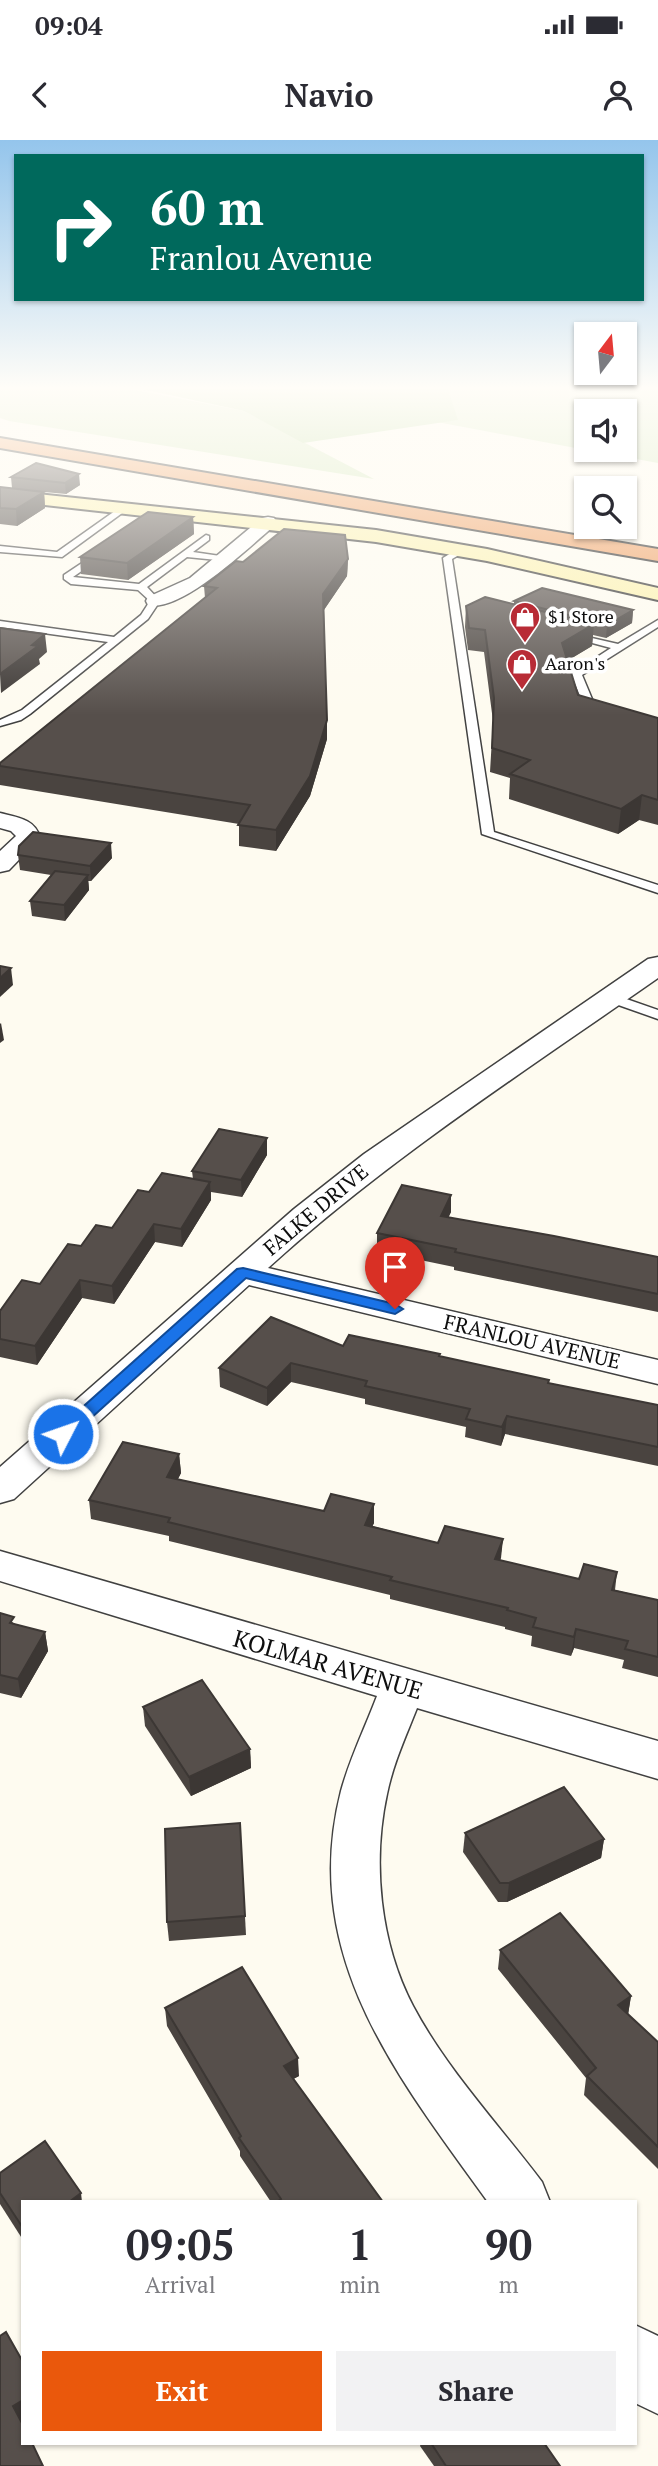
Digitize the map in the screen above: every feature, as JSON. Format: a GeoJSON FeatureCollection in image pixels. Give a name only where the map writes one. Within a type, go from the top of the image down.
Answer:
{"type":"FeatureCollection","features":[{"type":"Feature","properties":{"kind":"highway"},"geometry":{"type":"LineString","coordinates":[[349,498],[462,521],[658,555]]}},
{"type":"Feature","properties":{"kind":"highway"},"geometry":{"type":"LineString","coordinates":[[415,498],[574,523]]}},
{"type":"Feature","properties":{"kind":"highway"},"geometry":{"type":"LineString","coordinates":[[637,534],[658,538]]}},
{"type":"Feature","properties":{"kind":"main road"},"geometry":{"type":"LineString","coordinates":[[24,498],[268,522],[461,550],[658,594]]}},
{"type":"Feature","properties":{"kind":"street"},"geometry":{"type":"LineString","coordinates":[[155,601],[197,582],[268,522]]}},
{"type":"Feature","properties":{"kind":"street"},"geometry":{"type":"LineString","coordinates":[[0,820],[20,826],[27,832],[23,845],[0,865]]}},
{"type":"Feature","properties":{"kind":"street","name":"FALKE DRIVE"},"geometry":{"type":"LineString","coordinates":[[0,1489],[306,1216],[388,1150],[658,965]]}},
{"type":"Feature","properties":{"kind":"street","name":"FRANLOU AVENUE"},"geometry":{"type":"LineString","coordinates":[[243,1273],[658,1372]]}},
{"type":"Feature","properties":{"kind":"street","name":"KOLMAR AVENUE"},"geometry":{"type":"LineString","coordinates":[[0,1566],[658,1760]]}},
{"type":"Feature","properties":{"kind":"street"},"geometry":{"type":"LineString","coordinates":[[403,1687],[364,1792],[356,1842],[357,1895],[368,1951],[388,2008],[411,2050],[521,2200]]}},
{"type":"Feature","properties":{"kind":"street"},"geometry":{"type":"LineString","coordinates":[[637,2357],[658,2384]]}},
{"type":"Feature","properties":{"kind":"lane"},"geometry":{"type":"LineString","coordinates":[[0,549],[59,555],[125,508]]}},
{"type":"Feature","properties":{"kind":"lane"},"geometry":{"type":"LineString","coordinates":[[147,521],[169,512]]}},
{"type":"Feature","properties":{"kind":"lane"},"geometry":{"type":"LineString","coordinates":[[100,527],[112,528]]}},
{"type":"Feature","properties":{"kind":"lane"},"geometry":{"type":"LineString","coordinates":[[141,587],[206,538]]}},
{"type":"Feature","properties":{"kind":"lane"},"geometry":{"type":"LineString","coordinates":[[0,723],[26,712],[145,617],[155,601],[141,587],[71,581],[67,577],[114,544]]}},
{"type":"Feature","properties":{"kind":"lane"},"geometry":{"type":"LineString","coordinates":[[461,550],[447,558],[488,834],[658,889]]}},
{"type":"Feature","properties":{"kind":"lane"},"geometry":{"type":"LineString","coordinates":[[185,554],[224,559]]}},
{"type":"Feature","properties":{"kind":"lane"},"geometry":{"type":"LineString","coordinates":[[454,605],[467,608]]}},
{"type":"Feature","properties":{"kind":"lane"},"geometry":{"type":"LineString","coordinates":[[0,624],[115,639]]}},
{"type":"Feature","properties":{"kind":"lane"},"geometry":{"type":"LineString","coordinates":[[605,717],[592,713],[576,674],[658,624]]}},
{"type":"Feature","properties":{"kind":"lane"},"geometry":{"type":"LineString","coordinates":[[556,631],[620,647]]}},
{"type":"Feature","properties":{"kind":"lane"},"geometry":{"type":"LineString","coordinates":[[612,998],[658,1015]]}},
{"type":"Feature","properties":{"kind":"building"},"geometry":{"type":"Polygon","coordinates":[[[0,498],[35,498],[16,509],[0,508],[0,498]]]}},
{"type":"Feature","properties":{"kind":"building"},"geometry":{"type":"Polygon","coordinates":[[[148,512],[193,517],[127,563],[80,557],[148,512]]]}},
{"type":"Feature","properties":{"kind":"building"},"geometry":{"type":"Polygon","coordinates":[[[284,529],[345,535],[348,559],[323,594],[327,720],[310,776],[276,830],[238,825],[250,805],[0,766],[0,763],[217,588],[204,586],[236,561],[243,562],[284,529]]]}},
{"type":"Feature","properties":{"kind":"building"},"geometry":{"type":"Polygon","coordinates":[[[542,588],[633,610],[607,625],[514,601],[542,588]]]}},
{"type":"Feature","properties":{"kind":"building"},"geometry":{"type":"Polygon","coordinates":[[[485,597],[594,624],[562,643],[578,695],[658,718],[658,800],[642,795],[621,809],[510,774],[530,760],[492,748],[494,698],[485,630],[469,628],[466,606],[485,597]]]}},
{"type":"Feature","properties":{"kind":"building"},"geometry":{"type":"Polygon","coordinates":[[[0,628],[45,634],[32,645],[38,646],[0,674],[0,628]]]}},
{"type":"Feature","properties":{"kind":"building"},"geometry":{"type":"Polygon","coordinates":[[[33,832],[111,843],[90,866],[18,855],[19,846],[33,832]]]}},
{"type":"Feature","properties":{"kind":"building"},"geometry":{"type":"Polygon","coordinates":[[[55,871],[88,875],[64,905],[30,901],[55,871]]]}},
{"type":"Feature","properties":{"kind":"building"},"geometry":{"type":"Polygon","coordinates":[[[0,966],[11,968],[0,978],[0,966]]]}},
{"type":"Feature","properties":{"kind":"building"},"geometry":{"type":"Polygon","coordinates":[[[219,1129],[267,1138],[241,1180],[192,1171],[219,1129]]]}},
{"type":"Feature","properties":{"kind":"building"},"geometry":{"type":"Polygon","coordinates":[[[162,1173],[210,1182],[181,1229],[154,1224],[112,1286],[80,1280],[35,1346],[0,1339],[0,1311],[22,1280],[40,1284],[68,1244],[81,1246],[96,1225],[112,1228],[138,1190],[149,1192],[162,1173]]]}},
{"type":"Feature","properties":{"kind":"building"},"geometry":{"type":"Polygon","coordinates":[[[402,1185],[451,1195],[441,1216],[658,1257],[658,1294],[377,1233],[402,1185]]]}},
{"type":"Feature","properties":{"kind":"building"},"geometry":{"type":"Polygon","coordinates":[[[271,1317],[343,1346],[349,1335],[549,1380],[548,1383],[658,1405],[658,1447],[507,1416],[502,1427],[466,1419],[470,1409],[365,1386],[367,1381],[291,1363],[267,1388],[219,1368],[271,1317]]]}},
{"type":"Feature","properties":{"kind":"building"},"geometry":{"type":"Polygon","coordinates":[[[123,1442],[179,1454],[167,1477],[324,1511],[331,1494],[374,1504],[365,1525],[438,1543],[445,1526],[503,1539],[495,1559],[579,1579],[584,1564],[617,1572],[612,1590],[658,1600],[658,1657],[625,1649],[628,1641],[576,1629],[574,1637],[533,1627],[536,1618],[507,1610],[508,1608],[168,1522],[170,1518],[89,1500],[123,1442]]]}},
{"type":"Feature","properties":{"kind":"building"},"geometry":{"type":"Polygon","coordinates":[[[0,1613],[14,1617],[10,1623],[45,1632],[18,1679],[0,1675],[0,1613]]]}},
{"type":"Feature","properties":{"kind":"building"},"geometry":{"type":"Polygon","coordinates":[[[202,1680],[250,1749],[189,1777],[143,1707],[202,1680]]]}},
{"type":"Feature","properties":{"kind":"building"},"geometry":{"type":"Polygon","coordinates":[[[564,1787],[604,1839],[509,1883],[500,1883],[465,1833],[564,1787]]]}},
{"type":"Feature","properties":{"kind":"building"},"geometry":{"type":"Polygon","coordinates":[[[240,1823],[245,1916],[167,1922],[165,1829],[240,1823]]]}},
{"type":"Feature","properties":{"kind":"building"},"geometry":{"type":"Polygon","coordinates":[[[560,1913],[631,1996],[618,2005],[658,2042],[658,2147],[587,2076],[596,2068],[500,1950],[560,1913]]]}},
{"type":"Feature","properties":{"kind":"building"},"geometry":{"type":"Polygon","coordinates":[[[242,1967],[298,2058],[284,2066],[382,2200],[280,2200],[239,2138],[241,2136],[165,2008],[242,1967]]]}},
{"type":"Feature","properties":{"kind":"building"},"geometry":{"type":"Polygon","coordinates":[[[45,2141],[81,2193],[72,2200],[21,2200],[21,2225],[0,2193],[0,2173],[45,2141]]]}},
{"type":"Feature","properties":{"kind":"building"},"geometry":{"type":"Polygon","coordinates":[[[6,2332],[21,2358],[21,2401],[13,2406],[21,2421],[21,2445],[33,2445],[43,2466],[0,2466],[0,2336],[6,2332]]]}},
{"type":"Feature","properties":{"kind":"building"},"geometry":{"type":"Polygon","coordinates":[[[432,2445],[545,2445],[560,2466],[446,2466],[432,2445]]]}},
{"type":"Feature","properties":{"kind":"place","name":"$1 Store"},"geometry":{"type":"Point","coordinates":[525,644]}},
{"type":"Feature","properties":{"kind":"place","name":"Aaron's"},"geometry":{"type":"Point","coordinates":[522,691]}},
{"type":"Feature","properties":{"kind":"route"},"geometry":{"type":"LineString","coordinates":[[63,1434],[243,1273],[395,1309]]}}]}
